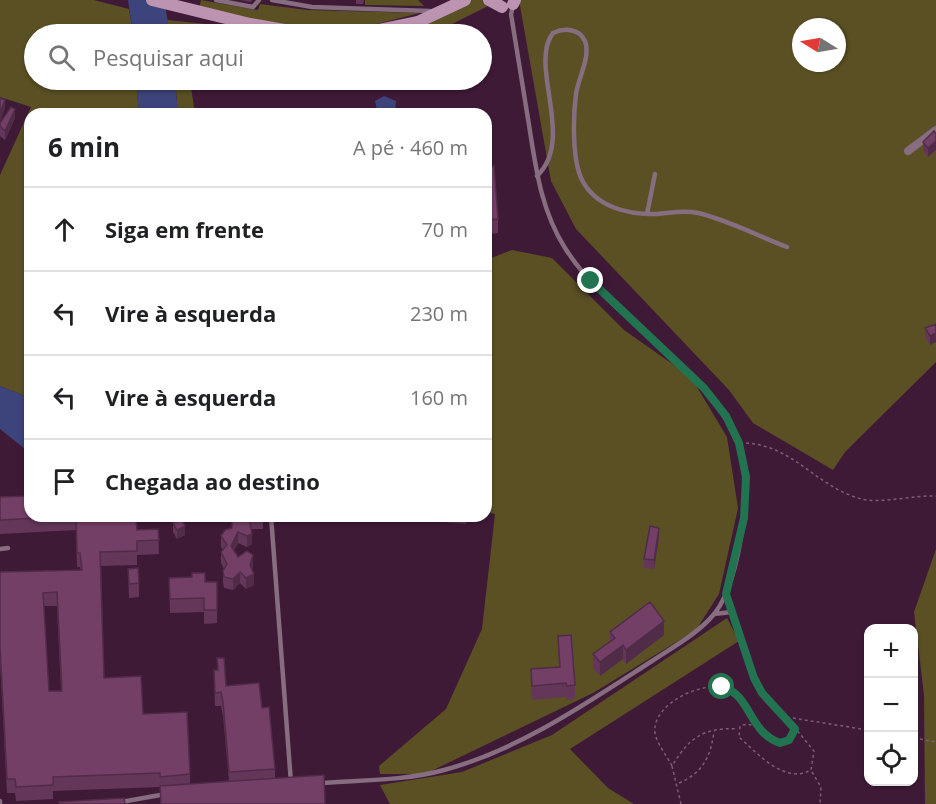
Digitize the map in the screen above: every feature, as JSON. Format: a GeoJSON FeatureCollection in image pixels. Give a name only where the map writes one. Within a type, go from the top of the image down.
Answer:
{"type":"FeatureCollection","features":[{"type":"Feature","properties":{"kind":"main road"},"geometry":{"type":"LineString","coordinates":[[152,0],[190,6],[265,24]]}},
{"type":"Feature","properties":{"kind":"main road"},"geometry":{"type":"LineString","coordinates":[[408,24],[442,12],[465,0]]}},
{"type":"Feature","properties":{"kind":"main road"},"geometry":{"type":"LineString","coordinates":[[489,0],[509,4]]}},
{"type":"Feature","properties":{"kind":"street"},"geometry":{"type":"LineString","coordinates":[[908,151],[936,130]]}},
{"type":"Feature","properties":{"kind":"lane"},"geometry":{"type":"LineString","coordinates":[[216,0],[253,7],[259,0]]}},
{"type":"Feature","properties":{"kind":"lane"},"geometry":{"type":"LineString","coordinates":[[272,0],[312,7],[442,12]]}},
{"type":"Feature","properties":{"kind":"lane"},"geometry":{"type":"LineString","coordinates":[[312,0],[312,7]]}},
{"type":"Feature","properties":{"kind":"lane"},"geometry":{"type":"LineString","coordinates":[[353,8],[354,0]]}},
{"type":"Feature","properties":{"kind":"lane"},"geometry":{"type":"LineString","coordinates":[[314,784],[413,777],[445,770],[515,743],[588,703],[688,637],[714,614],[726,594],[744,518],[746,477],[739,443],[726,416],[704,388],[623,314],[591,281],[566,249],[549,219],[537,176],[509,4]]}},
{"type":"Feature","properties":{"kind":"lane"},"geometry":{"type":"LineString","coordinates":[[537,176],[546,167],[552,151],[546,48],[553,33],[566,29],[581,35],[586,50],[574,108],[580,177],[588,191],[598,201],[613,207],[647,214],[697,213],[787,247]]}},
{"type":"Feature","properties":{"kind":"lane"},"geometry":{"type":"LineString","coordinates":[[647,214],[655,174]]}},
{"type":"Feature","properties":{"kind":"lane"},"geometry":{"type":"LineString","coordinates":[[271,522],[291,786]]}},
{"type":"Feature","properties":{"kind":"lane"},"geometry":{"type":"LineString","coordinates":[[0,549],[8,548]]}},
{"type":"Feature","properties":{"kind":"lane"},"geometry":{"type":"LineString","coordinates":[[714,614],[732,612]]}},
{"type":"Feature","properties":{"kind":"lane"},"geometry":{"type":"LineString","coordinates":[[280,787],[303,785]]}},
{"type":"Feature","properties":{"kind":"lane"},"geometry":{"type":"LineString","coordinates":[[111,803],[142,802],[170,794]]}},
{"type":"Feature","properties":{"kind":"path"},"geometry":{"type":"LineString","coordinates":[[739,443],[772,447],[835,487],[863,500],[936,496]]}},
{"type":"Feature","properties":{"kind":"path"},"geometry":{"type":"LineString","coordinates":[[732,612],[754,678],[778,712],[786,717],[814,751],[811,770],[821,787],[820,804]]}},
{"type":"Feature","properties":{"kind":"path"},"geometry":{"type":"LineString","coordinates":[[681,804],[678,783],[672,766],[655,734],[656,721],[660,713],[689,692],[703,686],[728,689],[745,705],[755,725],[772,740],[780,743],[789,740],[795,729]]}},
{"type":"Feature","properties":{"kind":"path"},"geometry":{"type":"LineString","coordinates":[[786,717],[864,729]]}},
{"type":"Feature","properties":{"kind":"path"},"geometry":{"type":"LineString","coordinates":[[672,766],[691,740],[715,730],[738,729],[744,724],[755,725]]}},
{"type":"Feature","properties":{"kind":"path"},"geometry":{"type":"LineString","coordinates":[[738,729],[739,737],[784,773],[795,775],[811,770]]}},
{"type":"Feature","properties":{"kind":"path"},"geometry":{"type":"LineString","coordinates":[[678,783],[695,775],[702,768],[713,745],[715,730]]}},
{"type":"Feature","properties":{"kind":"path"},"geometry":{"type":"LineString","coordinates":[[918,739],[936,742]]}},
{"type":"Feature","properties":{"kind":"shaded area"},"geometry":{"type":"Polygon","coordinates":[[[0,0],[94,0],[129,9],[131,24],[24,24],[24,90],[137,90],[138,108],[31,108],[0,97],[0,0]]]}},
{"type":"Feature","properties":{"kind":"shaded area"},"geometry":{"type":"Polygon","coordinates":[[[201,0],[258,10],[260,4],[307,10],[420,13],[377,24],[276,24],[199,9],[201,0]]]}},
{"type":"Feature","properties":{"kind":"shaded area"},"geometry":{"type":"Polygon","coordinates":[[[365,0],[418,0],[424,6],[365,5],[365,0]]]}},
{"type":"Feature","properties":{"kind":"shaded area"},"geometry":{"type":"Polygon","coordinates":[[[454,0],[500,0],[452,24],[404,24],[454,0]]]}},
{"type":"Feature","properties":{"kind":"shaded area"},"geometry":{"type":"Polygon","coordinates":[[[519,0],[936,0],[936,362],[845,452],[833,470],[753,423],[729,390],[576,229],[551,181],[519,0]]]}},
{"type":"Feature","properties":{"kind":"shaded area"},"geometry":{"type":"Polygon","coordinates":[[[167,20],[207,24],[168,24],[167,20]]]}},
{"type":"Feature","properties":{"kind":"shaded area"},"geometry":{"type":"Polygon","coordinates":[[[176,90],[191,90],[194,108],[177,108],[176,90]]]}},
{"type":"Feature","properties":{"kind":"shaded area"},"geometry":{"type":"Polygon","coordinates":[[[24,122],[24,396],[0,386],[0,175],[24,122]]]}},
{"type":"Feature","properties":{"kind":"shaded area"},"geometry":{"type":"Polygon","coordinates":[[[512,250],[552,258],[624,330],[691,377],[727,437],[738,508],[719,594],[696,630],[593,693],[425,774],[380,774],[379,766],[446,709],[482,629],[495,514],[492,513],[492,258],[512,250]]]}},
{"type":"Feature","properties":{"kind":"shaded area"},"geometry":{"type":"Polygon","coordinates":[[[936,549],[936,804],[925,804],[924,695],[918,624],[915,624],[914,612],[936,549]]]}},
{"type":"Feature","properties":{"kind":"shaded area"},"geometry":{"type":"Polygon","coordinates":[[[727,618],[739,641],[570,749],[608,788],[634,804],[390,804],[380,785],[462,772],[552,735],[727,618]]]}},
{"type":"Feature","properties":{"kind":"water"},"geometry":{"type":"Polygon","coordinates":[[[128,0],[164,0],[168,24],[132,24],[128,0]]]}},
{"type":"Feature","properties":{"kind":"water"},"geometry":{"type":"Polygon","coordinates":[[[137,90],[176,90],[177,108],[138,108],[137,90]]]}},
{"type":"Feature","properties":{"kind":"water"},"geometry":{"type":"Polygon","coordinates":[[[384,96],[396,101],[395,108],[377,108],[375,101],[384,96]]]}},
{"type":"Feature","properties":{"kind":"water"},"geometry":{"type":"Polygon","coordinates":[[[0,386],[24,396],[24,448],[0,429],[0,386]]]}},
{"type":"Feature","properties":{"kind":"building"},"geometry":{"type":"Polygon","coordinates":[[[0,98],[5,100],[0,113],[0,98]]]}},
{"type":"Feature","properties":{"kind":"building"},"geometry":{"type":"Polygon","coordinates":[[[11,107],[15,109],[5,131],[0,123],[11,107]]]}},
{"type":"Feature","properties":{"kind":"building"},"geometry":{"type":"Polygon","coordinates":[[[934,131],[936,141],[928,148],[923,142],[934,131]]]}},
{"type":"Feature","properties":{"kind":"building"},"geometry":{"type":"Polygon","coordinates":[[[492,166],[494,166],[498,219],[492,220],[492,166]]]}},
{"type":"Feature","properties":{"kind":"building"},"geometry":{"type":"Polygon","coordinates":[[[936,324],[936,333],[930,336],[925,328],[936,324]]]}},
{"type":"Feature","properties":{"kind":"building"},"geometry":{"type":"Polygon","coordinates":[[[24,496],[24,519],[0,520],[0,497],[24,496]]]}},
{"type":"Feature","properties":{"kind":"building"},"geometry":{"type":"Polygon","coordinates":[[[76,522],[136,522],[137,530],[158,529],[159,540],[137,541],[137,551],[100,552],[104,678],[141,676],[143,714],[187,712],[190,774],[160,777],[160,773],[53,777],[53,785],[16,787],[15,779],[7,779],[0,647],[0,572],[82,570],[80,553],[77,553],[76,522]],[[57,592],[43,593],[49,691],[62,691],[57,592]]]}},
{"type":"Feature","properties":{"kind":"building"},"geometry":{"type":"Polygon","coordinates":[[[183,522],[185,526],[177,530],[173,523],[183,522]]]}},
{"type":"Feature","properties":{"kind":"building"},"geometry":{"type":"Polygon","coordinates":[[[232,522],[250,522],[252,534],[247,536],[238,532],[231,546],[238,557],[247,551],[253,555],[250,565],[254,574],[246,578],[240,572],[233,579],[224,577],[223,571],[227,564],[221,552],[227,545],[221,536],[225,530],[232,528],[232,522]]]}},
{"type":"Feature","properties":{"kind":"building"},"geometry":{"type":"Polygon","coordinates":[[[650,526],[659,528],[654,560],[644,559],[650,526]]]}},
{"type":"Feature","properties":{"kind":"building"},"geometry":{"type":"Polygon","coordinates":[[[138,568],[139,583],[129,584],[128,569],[138,568]]]}},
{"type":"Feature","properties":{"kind":"building"},"geometry":{"type":"Polygon","coordinates":[[[192,573],[205,573],[205,582],[217,582],[217,610],[204,610],[204,598],[170,599],[169,578],[192,577],[192,573]]]}},
{"type":"Feature","properties":{"kind":"building"},"geometry":{"type":"Polygon","coordinates":[[[650,602],[664,621],[626,650],[623,645],[600,662],[593,654],[615,638],[610,632],[650,602]]]}},
{"type":"Feature","properties":{"kind":"building"},"geometry":{"type":"Polygon","coordinates":[[[571,635],[575,685],[567,686],[566,683],[532,686],[531,669],[560,667],[558,636],[571,635]]]}},
{"type":"Feature","properties":{"kind":"building"},"geometry":{"type":"Polygon","coordinates":[[[217,658],[224,658],[226,686],[259,683],[262,708],[269,707],[275,769],[229,772],[223,702],[221,692],[215,693],[214,670],[218,670],[217,658]]]}},
{"type":"Feature","properties":{"kind":"building"},"geometry":{"type":"Polygon","coordinates":[[[324,775],[325,804],[161,804],[160,786],[324,775]]]}},
{"type":"Feature","properties":{"kind":"building"},"geometry":{"type":"Polygon","coordinates":[[[124,798],[125,804],[59,804],[59,802],[124,798]]]}},
{"type":"Feature","properties":{"kind":"route"},"geometry":{"type":"LineString","coordinates":[[591,281],[623,314],[704,388],[726,416],[739,443],[746,477],[744,518],[735,564],[726,594],[754,678],[762,693],[795,729],[789,740],[780,743],[772,740],[755,725],[752,715],[734,692],[722,687]]}}]}
